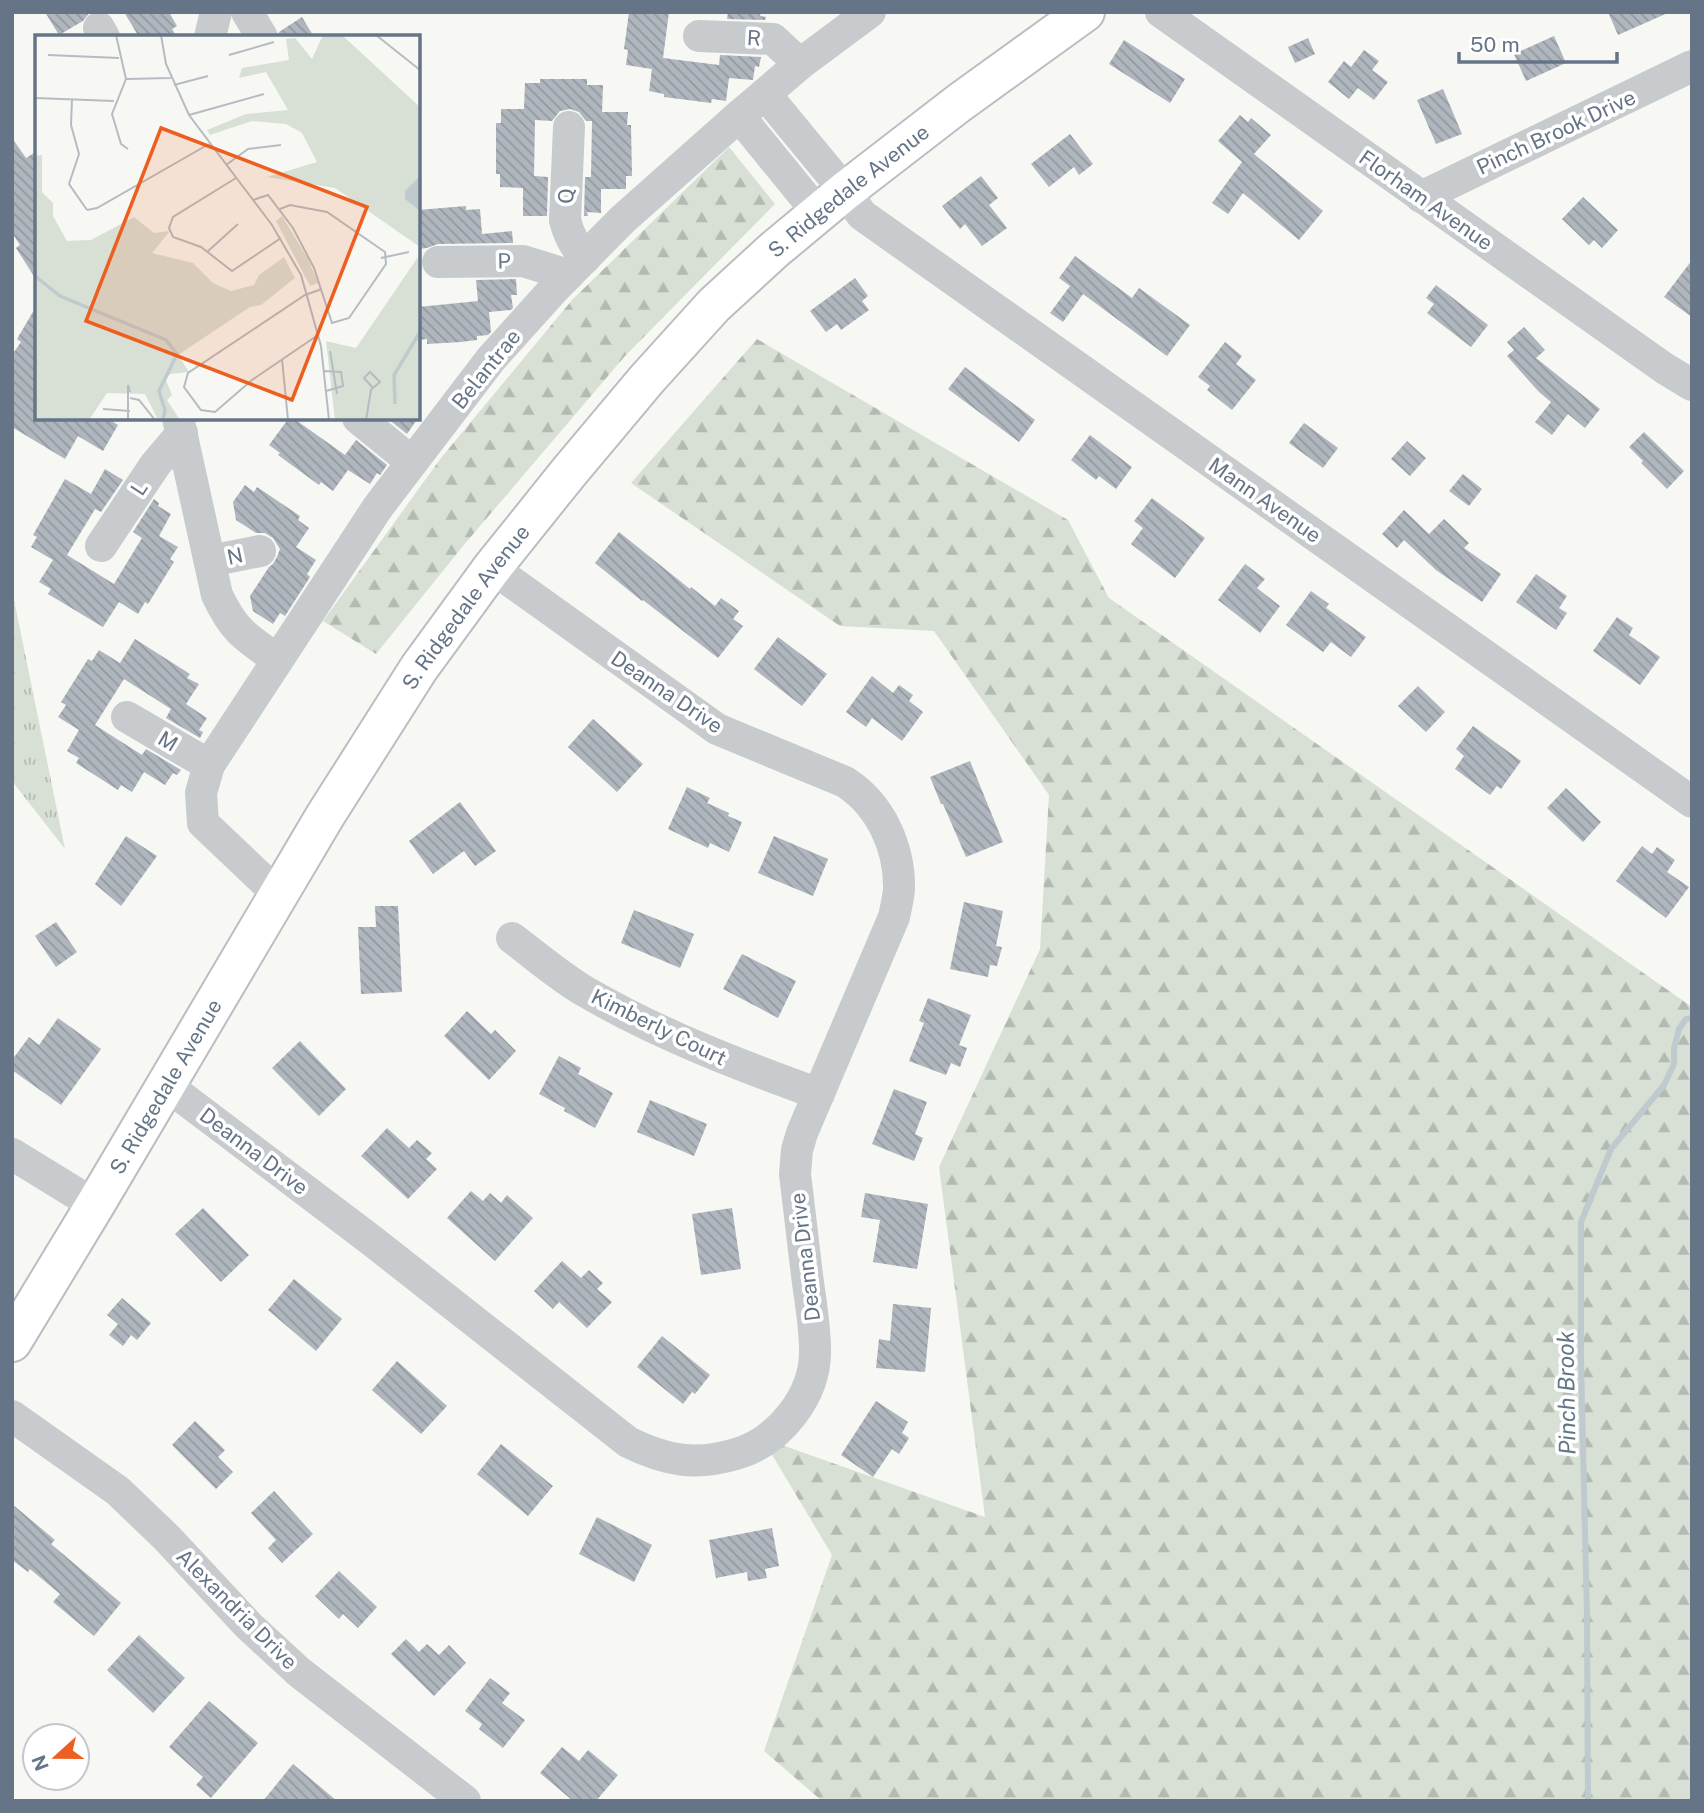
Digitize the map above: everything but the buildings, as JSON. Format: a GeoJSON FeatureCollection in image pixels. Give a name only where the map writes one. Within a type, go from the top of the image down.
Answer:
{"type":"FeatureCollection","features":[{"type":"Feature","properties":{"kind":"main road","name":"S. Ridgedale Avenue"},"geometry":{"type":"LineString","coordinates":[[12,1342],[326,816],[419,668],[492,568],[569,472],[638,389],[714,305],[774,250],[831,202],[960,103],[1085,12]]}},
{"type":"Feature","properties":{"kind":"street"},"geometry":{"type":"LineString","coordinates":[[210,35],[216,12]]}},
{"type":"Feature","properties":{"kind":"street"},"geometry":{"type":"LineString","coordinates":[[247,12],[261,35]]}},
{"type":"Feature","properties":{"kind":"street","name":"Belantrae"},"geometry":{"type":"LineString","coordinates":[[280,893],[203,823],[201,793],[209,765],[378,507],[491,359],[622,220],[844,22],[870,12]]}},
{"type":"Feature","properties":{"kind":"street","name":"Florham Avenue"},"geometry":{"type":"LineString","coordinates":[[1161,12],[1692,386]]}},
{"type":"Feature","properties":{"kind":"street","name":"R"},"geometry":{"type":"LineString","coordinates":[[699,36],[773,39],[800,64]]}},
{"type":"Feature","properties":{"kind":"street","name":"Pinch Brook Drive"},"geometry":{"type":"LineString","coordinates":[[1421,197],[1692,66]]}},
{"type":"Feature","properties":{"kind":"street"},"geometry":{"type":"LineString","coordinates":[[765,94],[831,202]]}},
{"type":"Feature","properties":{"kind":"street"},"geometry":{"type":"LineString","coordinates":[[739,116],[831,202]]}},
{"type":"Feature","properties":{"kind":"street","name":"Q"},"geometry":{"type":"LineString","coordinates":[[569,127],[565,220],[574,245],[577,267]]}},
{"type":"Feature","properties":{"kind":"street","name":"Mann Avenue"},"geometry":{"type":"LineString","coordinates":[[831,202],[862,215],[1692,802]]}},
{"type":"Feature","properties":{"kind":"street","name":"P"},"geometry":{"type":"LineString","coordinates":[[438,262],[523,261],[577,267]]}},
{"type":"Feature","properties":{"kind":"street"},"geometry":{"type":"LineString","coordinates":[[360,420],[412,462]]}},
{"type":"Feature","properties":{"kind":"street"},"geometry":{"type":"LineString","coordinates":[[180,426],[217,594],[227,616],[242,635],[277,659]]}},
{"type":"Feature","properties":{"kind":"street","name":"L"},"geometry":{"type":"LineString","coordinates":[[101,547],[180,426]]}},
{"type":"Feature","properties":{"kind":"street","name":"N"},"geometry":{"type":"LineString","coordinates":[[210,561],[260,551]]}},
{"type":"Feature","properties":{"kind":"street","name":"Deanna Drive"},"geometry":{"type":"LineString","coordinates":[[166,1085],[360,1231],[628,1442],[650,1453],[673,1460],[697,1462],[721,1459],[744,1451],[769,1437],[787,1421],[801,1401],[809,1384],[815,1349],[795,1174],[797,1150],[818,1094],[894,917],[899,893],[894,845],[879,815],[845,782],[717,729],[492,568]]}},
{"type":"Feature","properties":{"kind":"street","name":"M"},"geometry":{"type":"LineString","coordinates":[[127,717],[209,765]]}},
{"type":"Feature","properties":{"kind":"street","name":"Kimberly Court"},"geometry":{"type":"LineString","coordinates":[[512,938],[584,990],[638,1020],[712,1055],[818,1094]]}},
{"type":"Feature","properties":{"kind":"street"},"geometry":{"type":"LineString","coordinates":[[12,1154],[95,1205]]}},
{"type":"Feature","properties":{"kind":"street","name":"Alexandria Drive"},"geometry":{"type":"LineString","coordinates":[[12,1416],[118,1491],[167,1538],[249,1626],[299,1672],[465,1801]]}},
{"type":"Feature","properties":{"kind":"green space"},"geometry":{"type":"Polygon","coordinates":[[[729,147],[775,204],[625,356],[463,546],[376,654],[323,621],[441,458],[572,300],[729,147]]]}},
{"type":"Feature","properties":{"kind":"green space"},"geometry":{"type":"Polygon","coordinates":[[[757,339],[1068,520],[1109,598],[1692,1007],[1692,1801],[822,1801],[764,1751],[832,1555],[762,1438],[985,1517],[939,1167],[1040,949],[1049,795],[934,631],[840,626],[631,483],[757,339]]]}},
{"type":"Feature","properties":{"kind":"green space"},"geometry":{"type":"Polygon","coordinates":[[[12,590],[65,849],[12,781],[12,590]]]}},
{"type":"Feature","properties":{"kind":"waterway","name":"Pinch Brook"},"geometry":{"type":"LineString","coordinates":[[1588,1801],[1581,1222],[1611,1149],[1664,1085],[1674,1064],[1674,1048],[1679,1029],[1686,1019],[1692,1018]]}}]}
